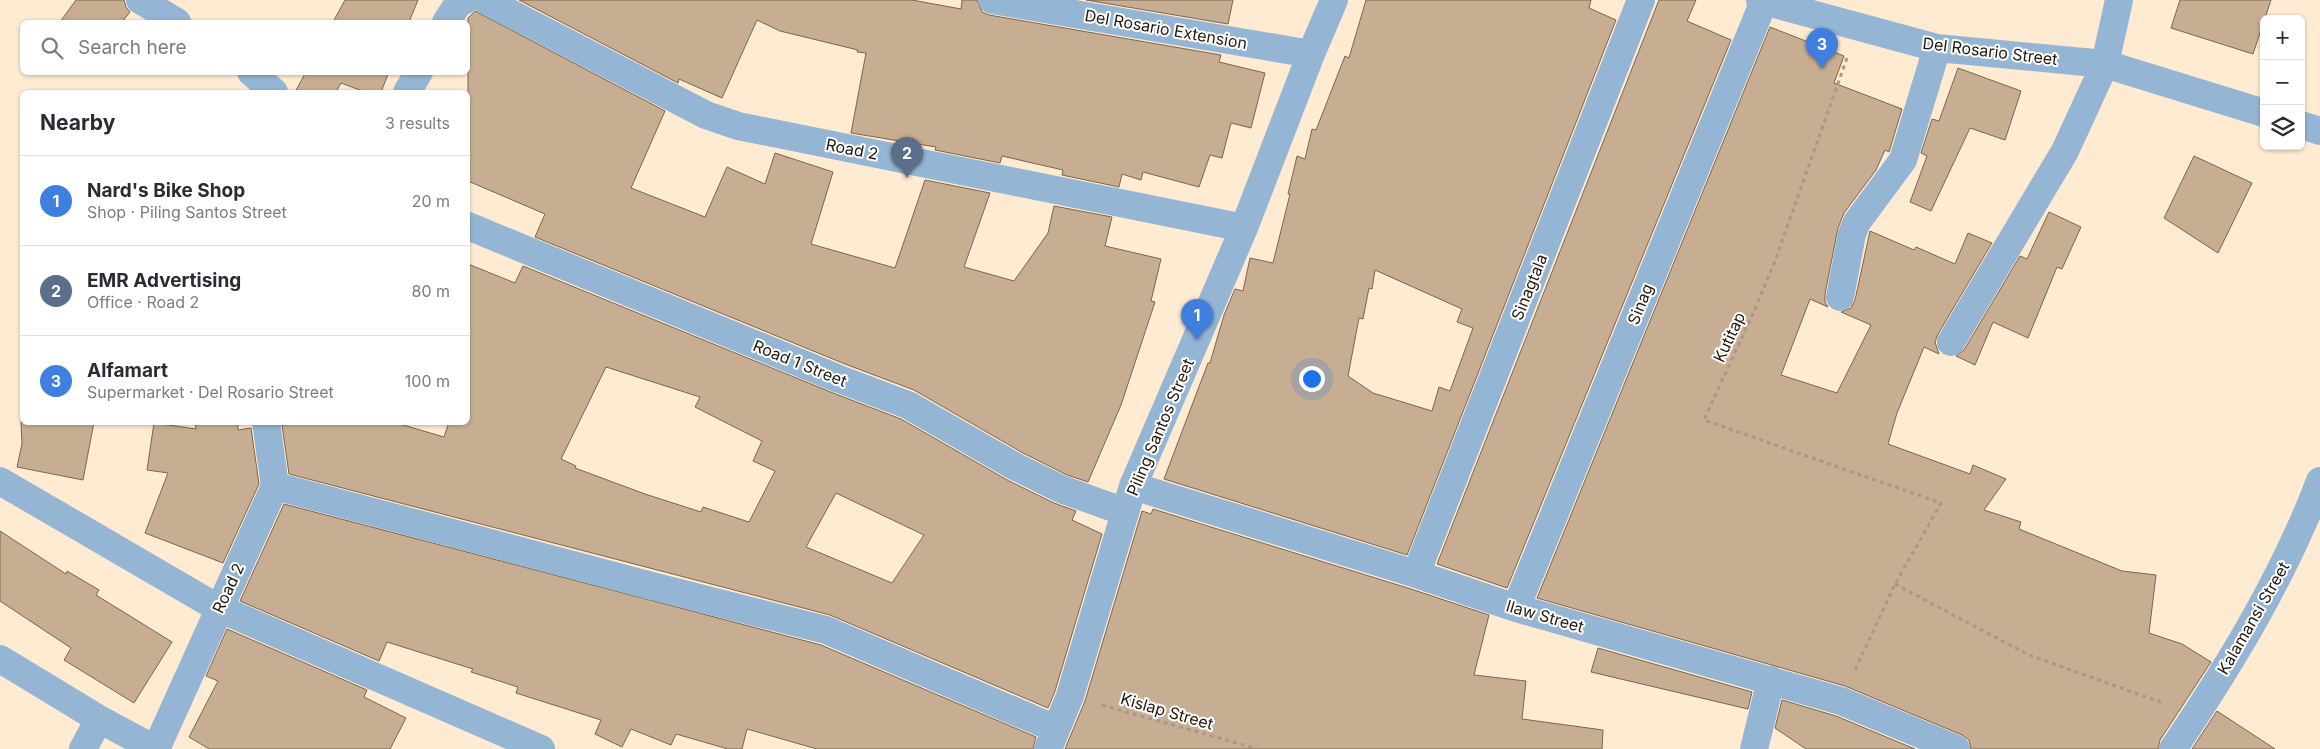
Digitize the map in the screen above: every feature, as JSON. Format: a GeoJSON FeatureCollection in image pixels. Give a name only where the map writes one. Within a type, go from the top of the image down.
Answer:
{"type":"FeatureCollection","features":[{"type":"Feature","properties":{"kind":"street"},"geometry":{"type":"LineString","coordinates":[[140,0],[174,20]]}},
{"type":"Feature","properties":{"kind":"street"},"geometry":{"type":"LineString","coordinates":[[447,20],[458,4],[465,0]]}},
{"type":"Feature","properties":{"kind":"street","name":"Road 2"},"geometry":{"type":"LineString","coordinates":[[485,0],[706,115],[738,126],[1244,228]]}},
{"type":"Feature","properties":{"kind":"street","name":"Del Rosario Extension"},"geometry":{"type":"LineString","coordinates":[[992,0],[1311,54]]}},
{"type":"Feature","properties":{"kind":"street","name":"Piling Santos Street"},"geometry":{"type":"LineString","coordinates":[[1052,739],[1070,696],[1133,486],[1244,228],[1311,54],[1334,0]]}},
{"type":"Feature","properties":{"kind":"street","name":"Sinagtala"},"geometry":{"type":"LineString","coordinates":[[1416,574],[1641,0]]}},
{"type":"Feature","properties":{"kind":"street","name":"Del Rosario Street"},"geometry":{"type":"LineString","coordinates":[[1762,0],[1937,48],[2105,64],[2260,113]]}},
{"type":"Feature","properties":{"kind":"street","name":"Sinag"},"geometry":{"type":"LineString","coordinates":[[1516,608],[1762,0]]}},
{"type":"Feature","properties":{"kind":"street"},"geometry":{"type":"LineString","coordinates":[[1951,342],[2065,151],[2105,64],[2119,0]]}},
{"type":"Feature","properties":{"kind":"street"},"geometry":{"type":"LineString","coordinates":[[1840,297],[1854,228],[1903,160],[1937,48]]}},
{"type":"Feature","properties":{"kind":"street"},"geometry":{"type":"LineString","coordinates":[[254,75],[272,90]]}},
{"type":"Feature","properties":{"kind":"street"},"geometry":{"type":"LineString","coordinates":[[408,90],[417,75]]}},
{"type":"Feature","properties":{"kind":"street"},"geometry":{"type":"LineString","coordinates":[[2305,126],[2320,131]]}},
{"type":"Feature","properties":{"kind":"street","name":"Road 1 Street"},"geometry":{"type":"LineString","coordinates":[[470,227],[839,379],[908,405],[1016,468],[1052,485],[1126,512]]}},
{"type":"Feature","properties":{"kind":"street"},"geometry":{"type":"LineString","coordinates":[[266,425],[276,486],[642,584],[826,630],[1052,739]]}},
{"type":"Feature","properties":{"kind":"street"},"geometry":{"type":"LineString","coordinates":[[0,480],[218,608],[541,749]]}},
{"type":"Feature","properties":{"kind":"street","name":"Kalamansi Street"},"geometry":{"type":"LineString","coordinates":[[2173,749],[2259,611],[2294,545],[2320,480]]}},
{"type":"Feature","properties":{"kind":"street","name":"Road 2"},"geometry":{"type":"LineString","coordinates":[[156,749],[218,608],[276,486]]}},
{"type":"Feature","properties":{"kind":"street","name":"Ilaw Street"},"geometry":{"type":"LineString","coordinates":[[1133,486],[1416,574],[1516,608],[1842,701],[1956,749]]}},
{"type":"Feature","properties":{"kind":"street"},"geometry":{"type":"LineString","coordinates":[[0,659],[99,719],[156,749]]}},
{"type":"Feature","properties":{"kind":"street"},"geometry":{"type":"LineString","coordinates":[[1754,749],[1771,680]]}},
{"type":"Feature","properties":{"kind":"street"},"geometry":{"type":"LineString","coordinates":[[83,749],[99,719]]}},
{"type":"Feature","properties":{"kind":"path","name":"Kutitap"},"geometry":{"type":"LineString","coordinates":[[1859,27],[1775,261],[1756,309],[1704,420],[1941,503],[1895,584]]}},
{"type":"Feature","properties":{"kind":"path"},"geometry":{"type":"LineString","coordinates":[[1842,701],[1895,584],[2029,655],[2166,704]]}},
{"type":"Feature","properties":{"kind":"path","name":"Kislap Street"},"geometry":{"type":"LineString","coordinates":[[1070,696],[1258,749]]}},
{"type":"Feature","properties":{"kind":"building"},"geometry":{"type":"Polygon","coordinates":[[[76,0],[124,0],[130,12],[124,20],[61,20],[76,0]]]}},
{"type":"Feature","properties":{"kind":"building"},"geometry":{"type":"Polygon","coordinates":[[[345,0],[418,0],[410,20],[334,20],[345,0]]]}},
{"type":"Feature","properties":{"kind":"building"},"geometry":{"type":"Polygon","coordinates":[[[519,0],[912,0],[961,9],[962,0],[977,0],[982,12],[989,15],[1221,55],[1219,62],[1265,73],[1251,128],[1231,123],[1222,158],[1210,155],[1199,187],[1143,172],[1141,180],[1122,174],[1119,187],[1062,175],[1063,170],[1002,156],[1000,163],[935,150],[936,147],[851,133],[866,53],[857,52],[858,50],[780,31],[757,20],[722,98],[679,79],[678,83],[519,0]]]}},
{"type":"Feature","properties":{"kind":"building"},"geometry":{"type":"Polygon","coordinates":[[[1086,0],[1233,0],[1228,24],[1086,0]]]}},
{"type":"Feature","properties":{"kind":"building"},"geometry":{"type":"Polygon","coordinates":[[[1366,0],[1591,0],[1589,8],[1616,20],[1407,555],[1164,479],[1208,363],[1210,363],[1224,315],[1235,289],[1243,291],[1250,258],[1273,263],[1297,156],[1305,159],[1312,129],[1316,130],[1345,56],[1349,58],[1366,0]],[[1375,270],[1372,289],[1369,288],[1363,319],[1359,318],[1348,376],[1373,393],[1432,411],[1439,387],[1450,391],[1473,328],[1457,322],[1462,309],[1375,270]]]}},
{"type":"Feature","properties":{"kind":"building"},"geometry":{"type":"Polygon","coordinates":[[[1659,0],[1696,0],[1687,21],[1731,40],[1507,588],[1437,564],[1659,0]]]}},
{"type":"Feature","properties":{"kind":"building"},"geometry":{"type":"Polygon","coordinates":[[[2180,0],[2271,0],[2266,15],[2260,15],[2260,33],[2253,54],[2171,28],[2180,0]]]}},
{"type":"Feature","properties":{"kind":"building"},"geometry":{"type":"Polygon","coordinates":[[[475,11],[665,111],[631,188],[705,217],[727,167],[765,184],[775,153],[833,172],[811,244],[895,268],[925,180],[990,193],[964,267],[1014,281],[1048,233],[1054,206],[1112,217],[1105,246],[1161,259],[1151,301],[1155,302],[1121,405],[1088,482],[1067,475],[1023,453],[914,390],[845,364],[535,237],[545,214],[470,182],[470,90],[468,90],[468,75],[470,75],[470,20],[468,18],[475,11]]]}},
{"type":"Feature","properties":{"kind":"building"},"geometry":{"type":"Polygon","coordinates":[[[1770,27],[1844,56],[1834,83],[1902,109],[1889,152],[1885,150],[1876,170],[1844,213],[1838,228],[1825,294],[1825,302],[1828,307],[1810,299],[1781,375],[1837,393],[1871,325],[1841,312],[1851,308],[1855,300],[1870,231],[1914,250],[1916,247],[1955,264],[1968,233],[1992,243],[1938,334],[1935,342],[1939,354],[1924,347],[1897,413],[1888,444],[1970,474],[1973,465],[2006,479],[1984,510],[2021,522],[2019,529],[2122,571],[2156,575],[2149,633],[2182,644],[2211,662],[2160,740],[2158,749],[1971,749],[1969,740],[1962,735],[1845,686],[1537,598],[1770,27]]]}},
{"type":"Feature","properties":{"kind":"building"},"geometry":{"type":"Polygon","coordinates":[[[1958,68],[2021,91],[2005,140],[1970,128],[1931,211],[1910,202],[1927,156],[1921,153],[1932,119],[1939,121],[1958,68]]]}},
{"type":"Feature","properties":{"kind":"building"},"geometry":{"type":"Polygon","coordinates":[[[304,75],[388,75],[382,90],[360,90],[341,83],[337,90],[296,90],[304,75]]]}},
{"type":"Feature","properties":{"kind":"building"},"geometry":{"type":"Polygon","coordinates":[[[2194,156],[2252,183],[2218,253],[2164,218],[2194,156]]]}},
{"type":"Feature","properties":{"kind":"building"},"geometry":{"type":"Polygon","coordinates":[[[2049,212],[2081,227],[2062,269],[2057,267],[2028,338],[1993,322],[1975,365],[1956,356],[1964,350],[2020,256],[2027,259],[2049,212]]]}},
{"type":"Feature","properties":{"kind":"building"},"geometry":{"type":"Polygon","coordinates":[[[470,265],[515,283],[523,266],[901,419],[1009,481],[1054,503],[1076,511],[1072,520],[1102,534],[1055,691],[1048,708],[830,615],[289,474],[282,425],[403,425],[444,437],[448,425],[470,425],[470,265]],[[606,367],[561,459],[576,466],[575,468],[645,494],[701,512],[703,507],[749,522],[775,471],[753,461],[762,441],[695,407],[700,397],[606,367]],[[836,493],[806,547],[892,583],[924,535],[836,493]]]}},
{"type":"Feature","properties":{"kind":"building"},"geometry":{"type":"Polygon","coordinates":[[[21,425],[93,425],[83,480],[17,467],[22,444],[21,425]]]}},
{"type":"Feature","properties":{"kind":"building"},"geometry":{"type":"Polygon","coordinates":[[[154,425],[196,429],[195,425],[238,425],[238,430],[251,428],[259,484],[223,563],[145,533],[168,473],[147,470],[154,425]]]}},
{"type":"Feature","properties":{"kind":"building"},"geometry":{"type":"Polygon","coordinates":[[[284,504],[821,645],[1036,737],[1033,749],[817,749],[747,729],[742,749],[728,749],[676,734],[671,745],[631,729],[622,747],[595,734],[601,720],[516,693],[518,687],[471,672],[473,669],[387,642],[379,661],[240,601],[284,504]]]}},
{"type":"Feature","properties":{"kind":"building"},"geometry":{"type":"Polygon","coordinates":[[[1153,509],[1489,615],[1474,675],[1526,681],[1522,719],[1603,730],[1602,749],[1065,749],[1085,701],[1142,511],[1151,514],[1153,509]]]}},
{"type":"Feature","properties":{"kind":"building"},"geometry":{"type":"Polygon","coordinates":[[[0,531],[66,574],[67,571],[99,590],[96,595],[172,642],[134,703],[64,660],[71,648],[0,601],[0,531]]]}},
{"type":"Feature","properties":{"kind":"building"},"geometry":{"type":"Polygon","coordinates":[[[227,629],[367,690],[364,697],[406,718],[390,749],[209,749],[189,737],[218,681],[206,676],[227,629]]]}},
{"type":"Feature","properties":{"kind":"building"},"geometry":{"type":"Polygon","coordinates":[[[1598,648],[1752,692],[1748,709],[1591,672],[1598,648]]]}},
{"type":"Feature","properties":{"kind":"building"},"geometry":{"type":"Polygon","coordinates":[[[1782,700],[1836,716],[1915,749],[1806,749],[1775,728],[1782,700]]]}},
{"type":"Feature","properties":{"kind":"building"},"geometry":{"type":"Polygon","coordinates":[[[2217,711],[2275,749],[2192,749],[2217,711]]]}},
{"type":"Feature","properties":{"kind":"place","name":"Alfamart"},"geometry":{"type":"Point","coordinates":[1822,69]}},
{"type":"Feature","properties":{"kind":"place","name":"EMR Advertising"},"geometry":{"type":"Point","coordinates":[907,178]}},
{"type":"Feature","properties":{"kind":"place","name":"Nard's Bike Shop"},"geometry":{"type":"Point","coordinates":[1197,340]}}]}
